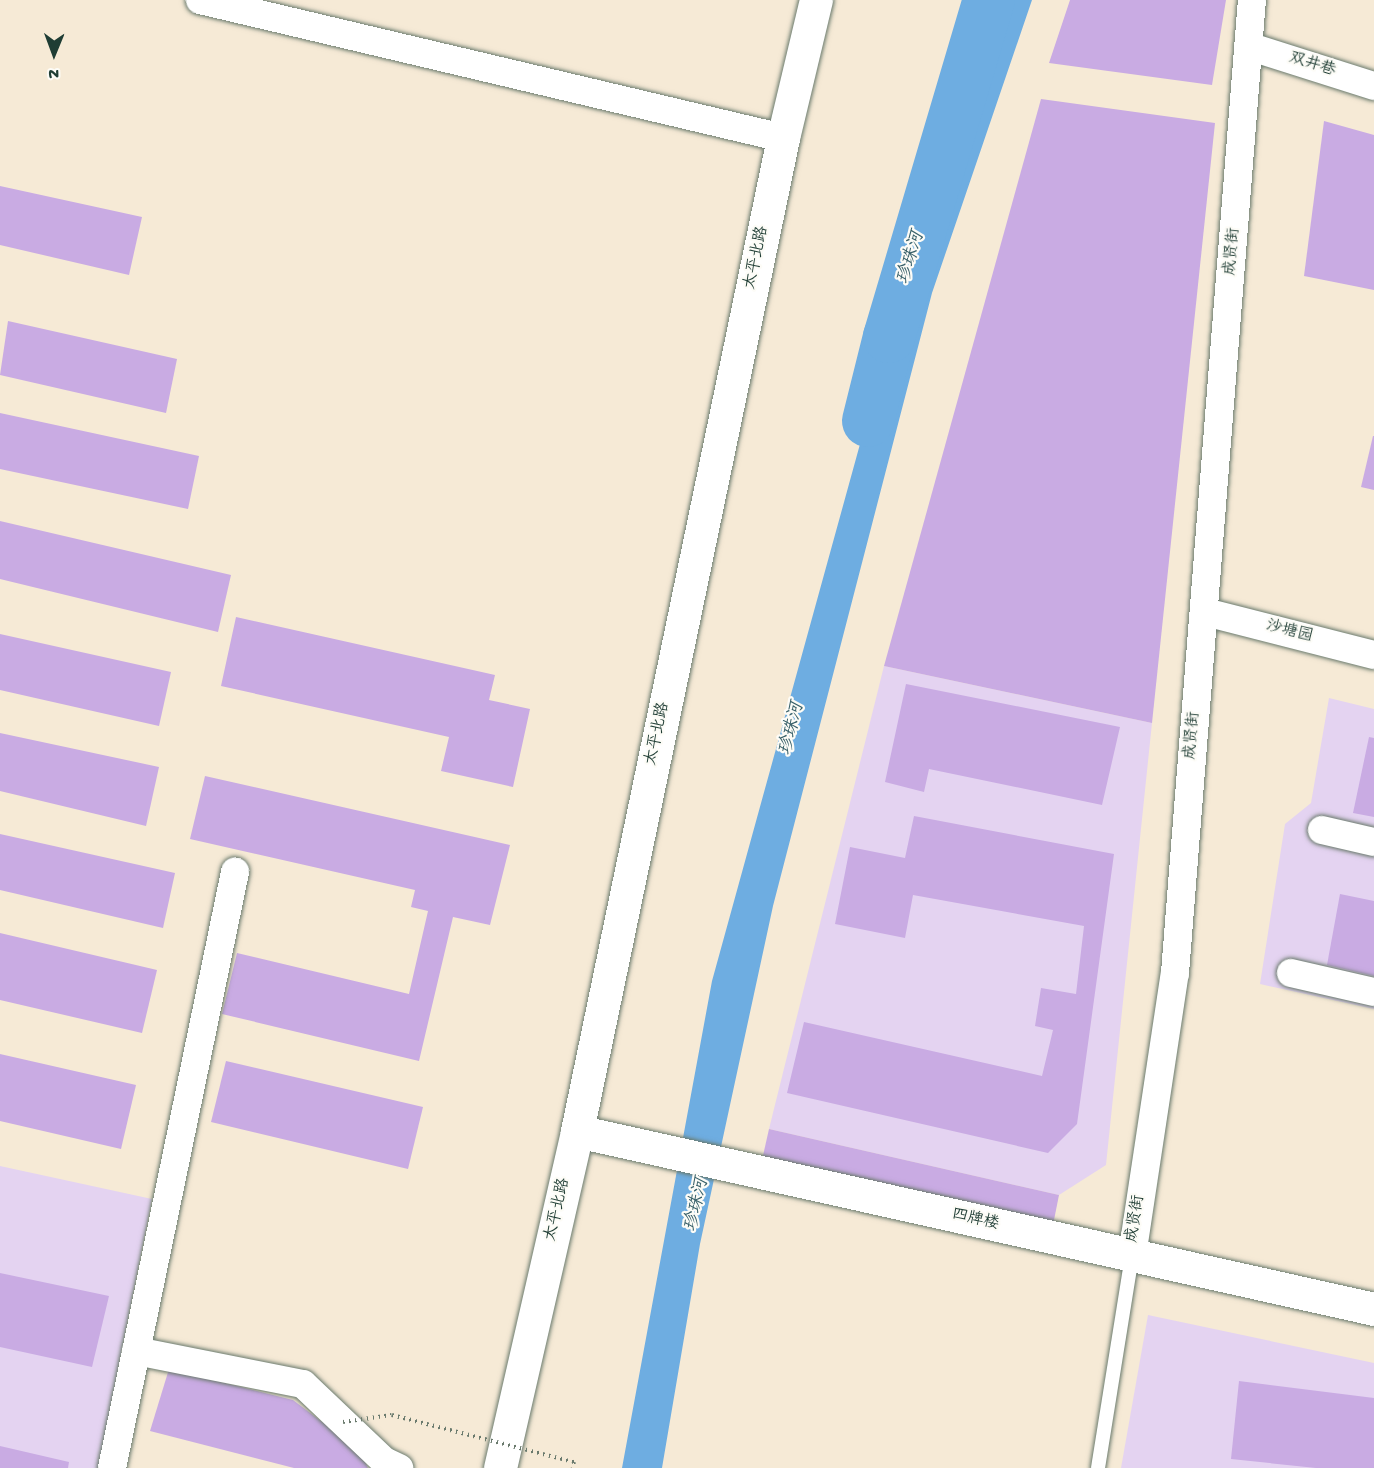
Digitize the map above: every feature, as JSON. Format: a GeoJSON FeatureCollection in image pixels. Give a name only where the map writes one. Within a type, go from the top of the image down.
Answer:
{"type":"FeatureCollection","features":[{"type":"Feature","properties":{"kind":"main road","name":"太平北路"},"geometry":{"type":"LineString","coordinates":[[500,1468],[577,1131],[783,138],[816,0]]}},
{"type":"Feature","properties":{"kind":"main road","name":"四牌楼"},"geometry":{"type":"LineString","coordinates":[[577,1131],[1374,1308]]}},
{"type":"Feature","properties":{"kind":"street"},"geometry":{"type":"LineString","coordinates":[[201,0],[783,138]]}},
{"type":"Feature","properties":{"kind":"street","name":"成贤街"},"geometry":{"type":"LineString","coordinates":[[1132,1256],[1175,973],[1251,47],[1252,0]]}},
{"type":"Feature","properties":{"kind":"street","name":"双井巷"},"geometry":{"type":"LineString","coordinates":[[1251,47],[1374,86]]}},
{"type":"Feature","properties":{"kind":"street","name":"沙塘园"},"geometry":{"type":"LineString","coordinates":[[1204,612],[1374,655]]}},
{"type":"Feature","properties":{"kind":"street"},"geometry":{"type":"LineString","coordinates":[[1322,830],[1374,842]]}},
{"type":"Feature","properties":{"kind":"street"},"geometry":{"type":"LineString","coordinates":[[112,1468],[235,872]]}},
{"type":"Feature","properties":{"kind":"street"},"geometry":{"type":"LineString","coordinates":[[1291,973],[1374,992]]}},
{"type":"Feature","properties":{"kind":"street"},"geometry":{"type":"LineString","coordinates":[[136,1351],[303,1384],[384,1461],[399,1468]]}},
{"type":"Feature","properties":{"kind":"lane","name":"成贤街"},"geometry":{"type":"LineString","coordinates":[[1098,1468],[1132,1256]]}},
{"type":"Feature","properties":{"kind":"path"},"geometry":{"type":"LineString","coordinates":[[343,1422],[392,1415],[574,1462],[572,1468]]}},
{"type":"Feature","properties":{"kind":"shaded area"},"geometry":{"type":"Polygon","coordinates":[[[884,666],[1152,723],[1106,1165],[1059,1195],[769,1129],[884,666]]]}},
{"type":"Feature","properties":{"kind":"shaded area"},"geometry":{"type":"Polygon","coordinates":[[[1329,698],[1374,709],[1374,1009],[1260,984],[1285,824],[1311,803],[1329,698]]]}},
{"type":"Feature","properties":{"kind":"shaded area"},"geometry":{"type":"Polygon","coordinates":[[[0,1166],[152,1199],[98,1468],[0,1468],[0,1166]]]}},
{"type":"Feature","properties":{"kind":"shaded area"},"geometry":{"type":"Polygon","coordinates":[[[1148,1315],[1374,1363],[1374,1468],[1121,1468],[1148,1315]]]}},
{"type":"Feature","properties":{"kind":"water"},"geometry":{"type":"Polygon","coordinates":[[[1004,0],[1032,0],[932,293],[773,906],[700,1244],[662,1468],[622,1468],[712,981],[892,328],[949,148],[1004,0]]]}},
{"type":"Feature","properties":{"kind":"building"},"geometry":{"type":"Polygon","coordinates":[[[1070,0],[1226,0],[1212,85],[1049,63],[1070,0]]]}},
{"type":"Feature","properties":{"kind":"building"},"geometry":{"type":"Polygon","coordinates":[[[1041,99],[1215,123],[1152,723],[884,666],[1041,99]]]}},
{"type":"Feature","properties":{"kind":"building"},"geometry":{"type":"Polygon","coordinates":[[[1324,121],[1374,135],[1374,290],[1304,276],[1324,121]]]}},
{"type":"Feature","properties":{"kind":"building"},"geometry":{"type":"Polygon","coordinates":[[[0,186],[142,217],[129,275],[0,245],[0,186]]]}},
{"type":"Feature","properties":{"kind":"building"},"geometry":{"type":"Polygon","coordinates":[[[8,321],[177,359],[166,413],[0,375],[8,321]]]}},
{"type":"Feature","properties":{"kind":"building"},"geometry":{"type":"Polygon","coordinates":[[[0,413],[199,456],[188,509],[0,469],[0,413]]]}},
{"type":"Feature","properties":{"kind":"building"},"geometry":{"type":"Polygon","coordinates":[[[1374,436],[1374,490],[1361,487],[1374,436]]]}},
{"type":"Feature","properties":{"kind":"building"},"geometry":{"type":"Polygon","coordinates":[[[0,521],[231,575],[218,632],[0,579],[0,521]]]}},
{"type":"Feature","properties":{"kind":"building"},"geometry":{"type":"Polygon","coordinates":[[[236,617],[495,675],[489,700],[530,709],[513,787],[441,771],[449,737],[221,686],[236,617]]]}},
{"type":"Feature","properties":{"kind":"building"},"geometry":{"type":"Polygon","coordinates":[[[0,634],[171,672],[159,726],[0,690],[0,634]]]}},
{"type":"Feature","properties":{"kind":"building"},"geometry":{"type":"Polygon","coordinates":[[[906,684],[1120,727],[1102,805],[929,769],[924,792],[885,782],[906,684]]]}},
{"type":"Feature","properties":{"kind":"building"},"geometry":{"type":"Polygon","coordinates":[[[0,733],[159,767],[146,826],[0,791],[0,733]]]}},
{"type":"Feature","properties":{"kind":"building"},"geometry":{"type":"Polygon","coordinates":[[[1369,737],[1374,738],[1374,817],[1353,813],[1369,737]]]}},
{"type":"Feature","properties":{"kind":"building"},"geometry":{"type":"Polygon","coordinates":[[[205,776],[510,845],[490,925],[453,917],[419,1061],[222,1014],[237,953],[409,994],[428,911],[411,907],[415,890],[190,839],[205,776]]]}},
{"type":"Feature","properties":{"kind":"building"},"geometry":{"type":"Polygon","coordinates":[[[914,816],[1114,854],[1077,1124],[1048,1153],[787,1093],[804,1022],[1042,1076],[1053,1030],[1035,1026],[1041,988],[1076,994],[1084,926],[913,895],[905,938],[835,924],[850,847],[905,858],[914,816]]]}},
{"type":"Feature","properties":{"kind":"building"},"geometry":{"type":"Polygon","coordinates":[[[0,834],[175,873],[163,928],[0,890],[0,834]]]}},
{"type":"Feature","properties":{"kind":"building"},"geometry":{"type":"Polygon","coordinates":[[[1340,894],[1374,901],[1374,976],[1327,965],[1340,894]]]}},
{"type":"Feature","properties":{"kind":"building"},"geometry":{"type":"Polygon","coordinates":[[[0,933],[157,970],[142,1033],[0,1000],[0,933]]]}},
{"type":"Feature","properties":{"kind":"building"},"geometry":{"type":"Polygon","coordinates":[[[0,1054],[136,1085],[121,1149],[0,1121],[0,1054]]]}},
{"type":"Feature","properties":{"kind":"building"},"geometry":{"type":"Polygon","coordinates":[[[226,1061],[423,1107],[408,1169],[211,1122],[226,1061]]]}},
{"type":"Feature","properties":{"kind":"building"},"geometry":{"type":"Polygon","coordinates":[[[769,1129],[1059,1195],[1053,1225],[762,1160],[769,1129]]]}},
{"type":"Feature","properties":{"kind":"building"},"geometry":{"type":"Polygon","coordinates":[[[0,1273],[109,1296],[92,1367],[0,1347],[0,1273]]]}},
{"type":"Feature","properties":{"kind":"building"},"geometry":{"type":"Polygon","coordinates":[[[169,1369],[293,1400],[359,1450],[368,1468],[294,1468],[150,1431],[169,1369]]]}},
{"type":"Feature","properties":{"kind":"building"},"geometry":{"type":"Polygon","coordinates":[[[1239,1381],[1374,1398],[1374,1468],[1316,1468],[1231,1459],[1239,1381]]]}},
{"type":"Feature","properties":{"kind":"building"},"geometry":{"type":"Polygon","coordinates":[[[0,1446],[69,1462],[68,1468],[0,1468],[0,1446]]]}},
{"type":"Feature","properties":{"kind":"waterway","name":"珍珠河"},"geometry":{"type":"LineString","coordinates":[[868,421],[889,337],[989,0]]}}]}
